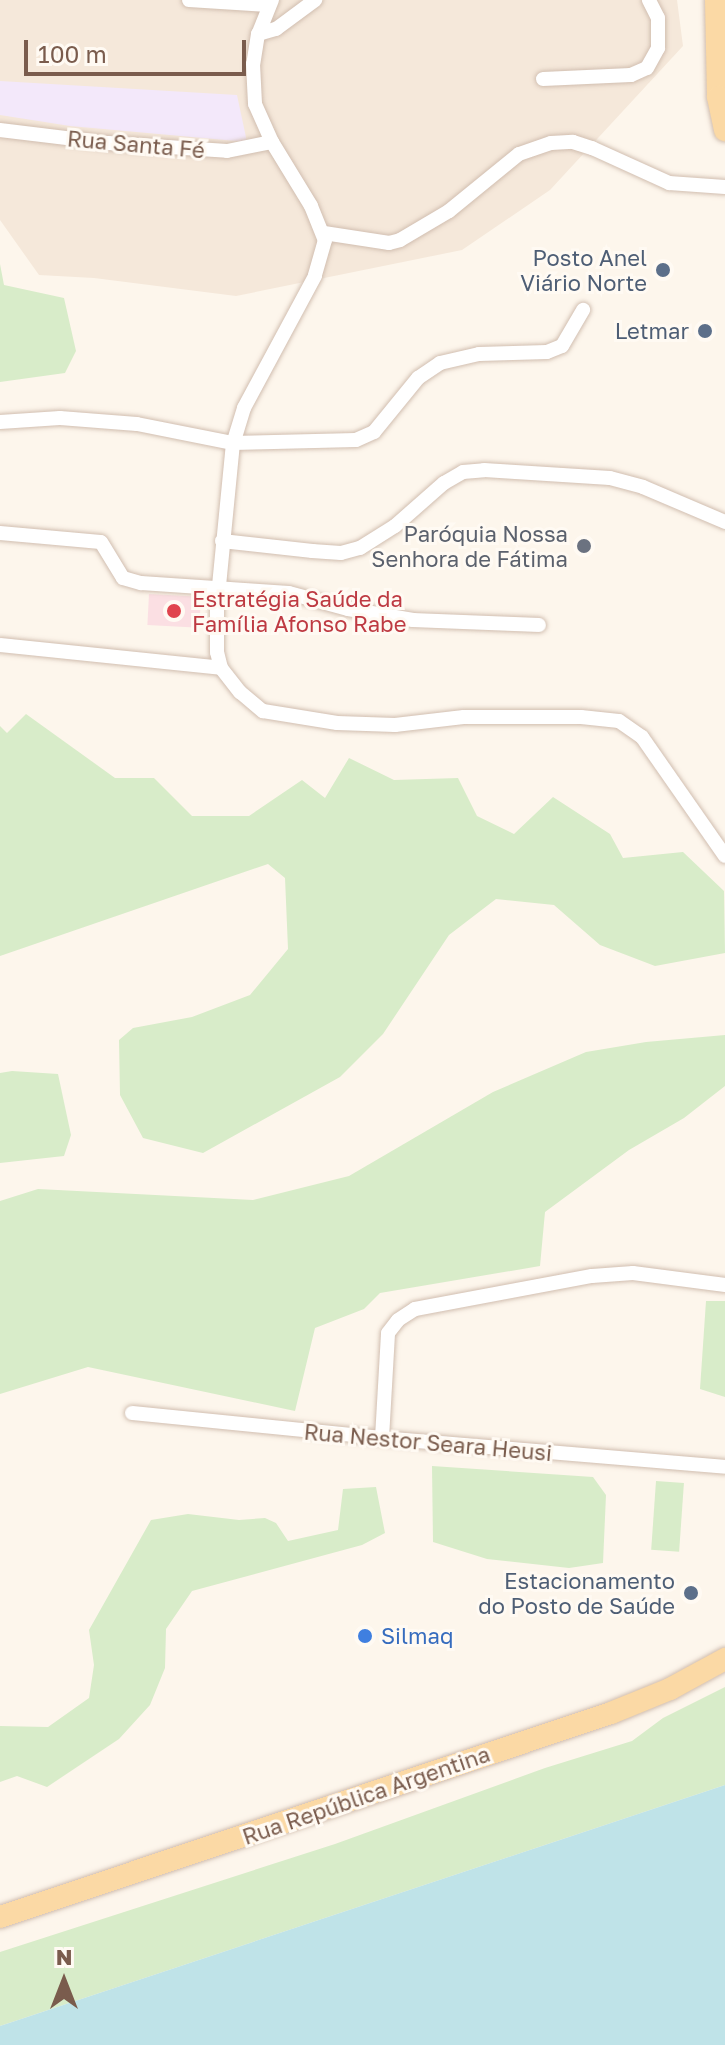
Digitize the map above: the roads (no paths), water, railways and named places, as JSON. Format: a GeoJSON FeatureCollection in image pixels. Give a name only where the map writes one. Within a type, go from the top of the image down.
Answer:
{"type":"FeatureCollection","features":[{"type":"Feature","properties":{"kind":"main road"},"geometry":{"type":"LineString","coordinates":[[716,0],[718,97],[725,130]]}},
{"type":"Feature","properties":{"kind":"main road","name":"Rua República Argentina"},"geometry":{"type":"LineString","coordinates":[[0,1917],[611,1713],[670,1689],[725,1659]]}},
{"type":"Feature","properties":{"kind":"street"},"geometry":{"type":"LineString","coordinates":[[189,0],[270,2],[258,34],[253,92],[272,142],[324,233],[322,261],[244,408],[233,443],[218,587],[216,640],[221,668],[240,692],[263,711],[337,723],[395,725],[464,717],[581,717],[619,721],[642,737],[725,856]]}},
{"type":"Feature","properties":{"kind":"street"},"geometry":{"type":"LineString","coordinates":[[258,34],[276,29],[315,0]]}},
{"type":"Feature","properties":{"kind":"street"},"geometry":{"type":"LineString","coordinates":[[543,79],[631,75],[647,68],[658,48],[658,18],[649,0]]}},
{"type":"Feature","properties":{"kind":"street","name":"Rua Santa Fé"},"geometry":{"type":"LineString","coordinates":[[0,130],[108,143],[227,151],[272,142]]}},
{"type":"Feature","properties":{"kind":"street"},"geometry":{"type":"LineString","coordinates":[[324,233],[389,243],[400,240],[449,211],[519,154],[551,143],[573,142],[592,148],[669,183],[725,187]]}},
{"type":"Feature","properties":{"kind":"street"},"geometry":{"type":"LineString","coordinates":[[0,422],[60,418],[137,424],[233,443],[356,440],[374,432],[418,378],[440,363],[479,354],[547,352],[562,346],[583,310]]}},
{"type":"Feature","properties":{"kind":"street"},"geometry":{"type":"LineString","coordinates":[[222,541],[327,552],[360,548],[395,526],[444,483],[463,472],[484,470],[610,478],[643,487],[725,522]]}},
{"type":"Feature","properties":{"kind":"street"},"geometry":{"type":"LineString","coordinates":[[0,533],[101,542],[123,578],[141,583],[289,593],[348,609],[413,620],[539,625]]}},
{"type":"Feature","properties":{"kind":"street"},"geometry":{"type":"LineString","coordinates":[[0,645],[221,668]]}},
{"type":"Feature","properties":{"kind":"street"},"geometry":{"type":"LineString","coordinates":[[382,1438],[388,1333],[398,1320],[415,1309],[606,1275],[633,1273],[725,1285]]}},
{"type":"Feature","properties":{"kind":"street","name":"Rua Nestor Seara Heusi"},"geometry":{"type":"LineString","coordinates":[[132,1413],[725,1467]]}},
{"type":"Feature","properties":{"kind":"water"},"geometry":{"type":"Polygon","coordinates":[[[725,1785],[725,2045],[0,2045],[0,2026],[725,1785]]]}},
{"type":"Feature","properties":{"kind":"place","name":"Posto Anel Viário Norte"},"geometry":{"type":"Point","coordinates":[663,270]}},
{"type":"Feature","properties":{"kind":"place","name":"Letmar"},"geometry":{"type":"Point","coordinates":[705,331]}},
{"type":"Feature","properties":{"kind":"place","name":"Paróquia Nossa Senhora de Fátima"},"geometry":{"type":"Point","coordinates":[584,546]}},
{"type":"Feature","properties":{"kind":"place","name":"Estratégia Saúde da Família Afonso Rabe"},"geometry":{"type":"Point","coordinates":[174,611]}},
{"type":"Feature","properties":{"kind":"place","name":"Estacionamento do Posto de Saúde"},"geometry":{"type":"Point","coordinates":[691,1593]}},
{"type":"Feature","properties":{"kind":"place","name":"Silmaq"},"geometry":{"type":"Point","coordinates":[365,1636]}}]}
